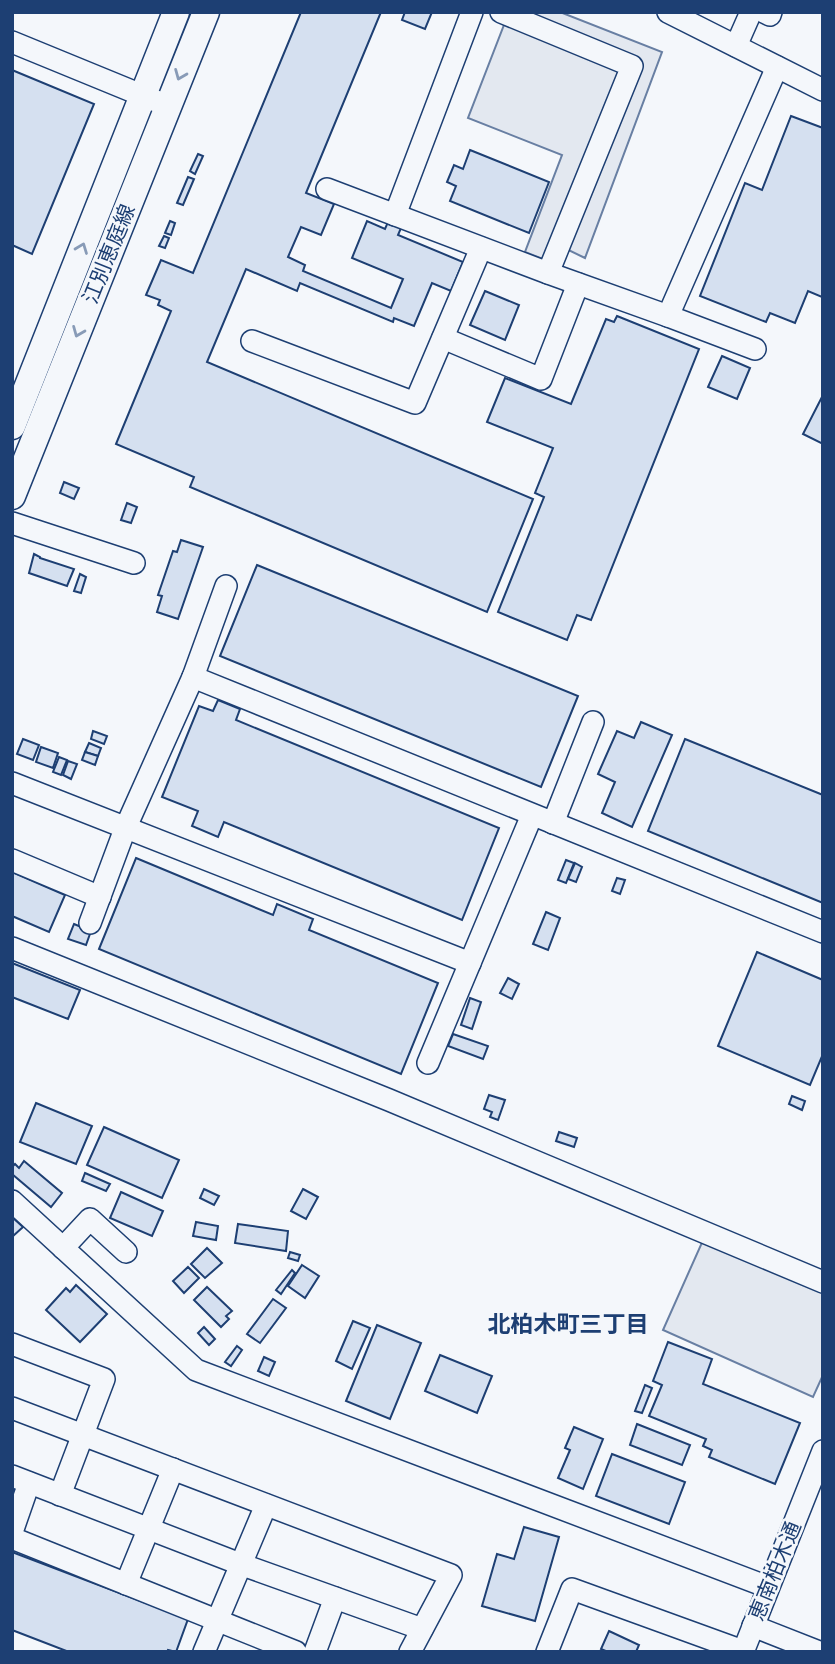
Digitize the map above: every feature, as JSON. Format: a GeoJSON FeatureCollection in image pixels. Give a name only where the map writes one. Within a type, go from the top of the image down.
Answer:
{"type":"FeatureCollection","features":[{"type":"Feature","properties":{"kind":"main road","name":"江別恵庭線"},"geometry":{"type":"LineString","coordinates":[[12,426],[176,12]]}},
{"type":"Feature","properties":{"kind":"main road","name":"江別恵庭線"},"geometry":{"type":"LineString","coordinates":[[12,496],[206,12]]}},
{"type":"Feature","properties":{"kind":"street"},"geometry":{"type":"LineString","coordinates":[[395,215],[472,12]]}},
{"type":"Feature","properties":{"kind":"street"},"geometry":{"type":"LineString","coordinates":[[501,12],[632,66],[548,273]]}},
{"type":"Feature","properties":{"kind":"street"},"geometry":{"type":"LineString","coordinates":[[668,12],[823,90]]}},
{"type":"Feature","properties":{"kind":"street"},"geometry":{"type":"LineString","coordinates":[[736,46],[751,12]]}},
{"type":"Feature","properties":{"kind":"street"},"geometry":{"type":"LineString","coordinates":[[764,12],[769,15],[771,12]]}},
{"type":"Feature","properties":{"kind":"street"},"geometry":{"type":"LineString","coordinates":[[12,42],[168,106]]}},
{"type":"Feature","properties":{"kind":"street"},"geometry":{"type":"LineString","coordinates":[[668,316],[777,67]]}},
{"type":"Feature","properties":{"kind":"street"},"geometry":{"type":"LineString","coordinates":[[327,190],[755,349]]}},
{"type":"Feature","properties":{"kind":"street"},"geometry":{"type":"LineString","coordinates":[[252,341],[415,403],[481,248]]}},
{"type":"Feature","properties":{"kind":"street"},"geometry":{"type":"LineString","coordinates":[[443,338],[541,379],[578,284]]}},
{"type":"Feature","properties":{"kind":"street"},"geometry":{"type":"LineString","coordinates":[[12,523],[134,563]]}},
{"type":"Feature","properties":{"kind":"street"},"geometry":{"type":"LineString","coordinates":[[90,923],[125,829],[192,677],[226,586]]}},
{"type":"Feature","properties":{"kind":"street"},"geometry":{"type":"LineString","coordinates":[[192,677],[823,932]]}},
{"type":"Feature","properties":{"kind":"street"},"geometry":{"type":"LineString","coordinates":[[553,823],[593,722]]}},
{"type":"Feature","properties":{"kind":"street"},"geometry":{"type":"LineString","coordinates":[[12,783],[470,963]]}},
{"type":"Feature","properties":{"kind":"street"},"geometry":{"type":"LineString","coordinates":[[428,1063],[532,815]]}},
{"type":"Feature","properties":{"kind":"street"},"geometry":{"type":"LineString","coordinates":[[12,860],[100,897]]}},
{"type":"Feature","properties":{"kind":"street"},"geometry":{"type":"LineString","coordinates":[[12,948],[390,1100],[823,1282]]}},
{"type":"Feature","properties":{"kind":"street"},"geometry":{"type":"LineString","coordinates":[[12,1201],[196,1370],[768,1587]]}},
{"type":"Feature","properties":{"kind":"street"},"geometry":{"type":"LineString","coordinates":[[63,1248],[90,1219],[126,1252]]}},
{"type":"Feature","properties":{"kind":"street"},"geometry":{"type":"LineString","coordinates":[[12,1344],[104,1379],[61,1494]]}},
{"type":"Feature","properties":{"kind":"street"},"geometry":{"type":"LineString","coordinates":[[12,1409],[451,1575],[410,1652]]}},
{"type":"Feature","properties":{"kind":"street","name":"恵南柏木通"},"geometry":{"type":"LineString","coordinates":[[743,1651],[768,1587],[816,1485],[823,1451]]}},
{"type":"Feature","properties":{"kind":"street"},"geometry":{"type":"LineString","coordinates":[[127,1584],[173,1469]]}},
{"type":"Feature","properties":{"kind":"street"},"geometry":{"type":"LineString","coordinates":[[12,1532],[21,1479],[240,1564],[422,1629]]}},
{"type":"Feature","properties":{"kind":"street"},"geometry":{"type":"LineString","coordinates":[[204,1652],[266,1505]]}},
{"type":"Feature","properties":{"kind":"street"},"geometry":{"type":"LineString","coordinates":[[12,1538],[296,1652]]}},
{"type":"Feature","properties":{"kind":"street"},"geometry":{"type":"LineString","coordinates":[[547,1652],[572,1589],[743,1651]]}},
{"type":"Feature","properties":{"kind":"street"},"geometry":{"type":"LineString","coordinates":[[315,1652],[335,1598]]}},
{"type":"Feature","properties":{"kind":"street"},"geometry":{"type":"LineString","coordinates":[[753,1626],[794,1647],[819,1652]]}},
{"type":"Feature","properties":{"kind":"shaded area"},"geometry":{"type":"Polygon","coordinates":[[[509,12],[560,12],[662,52],[585,258],[554,243],[548,261],[525,252],[562,155],[468,118],[509,12]]]}},
{"type":"Feature","properties":{"kind":"shaded area"},"geometry":{"type":"Polygon","coordinates":[[[704,1238],[823,1291],[823,1375],[813,1397],[663,1330],[704,1238]]]}},
{"type":"Feature","properties":{"kind":"building"},"geometry":{"type":"Polygon","coordinates":[[[301,12],[381,12],[306,193],[334,204],[321,235],[301,227],[288,257],[305,265],[303,271],[391,308],[403,279],[352,258],[367,221],[385,229],[388,222],[401,228],[398,235],[463,262],[451,291],[432,283],[414,326],[394,318],[393,322],[300,283],[297,291],[246,269],[207,362],[533,499],[487,612],[190,487],[194,477],[116,444],[171,311],[158,305],[160,300],[146,295],[161,260],[193,273],[301,12]]]}},
{"type":"Feature","properties":{"kind":"building"},"geometry":{"type":"Polygon","coordinates":[[[405,12],[432,12],[425,29],[402,20],[405,12]]]}},
{"type":"Feature","properties":{"kind":"building"},"geometry":{"type":"Polygon","coordinates":[[[12,70],[94,104],[32,254],[12,245],[12,70]]]}},
{"type":"Feature","properties":{"kind":"building"},"geometry":{"type":"Polygon","coordinates":[[[791,116],[823,128],[823,295],[822,297],[808,291],[795,323],[770,313],[766,322],[700,296],[745,183],[762,190],[791,116]]]}},
{"type":"Feature","properties":{"kind":"building"},"geometry":{"type":"Polygon","coordinates":[[[470,150],[549,182],[529,233],[450,201],[456,186],[447,182],[454,165],[463,169],[470,150]]]}},
{"type":"Feature","properties":{"kind":"building"},"geometry":{"type":"Polygon","coordinates":[[[198,154],[203,156],[195,174],[190,171],[198,154]]]}},
{"type":"Feature","properties":{"kind":"building"},"geometry":{"type":"Polygon","coordinates":[[[188,177],[194,179],[183,205],[177,203],[188,177]]]}},
{"type":"Feature","properties":{"kind":"building"},"geometry":{"type":"Polygon","coordinates":[[[170,221],[175,223],[171,235],[165,233],[170,221]]]}},
{"type":"Feature","properties":{"kind":"building"},"geometry":{"type":"Polygon","coordinates":[[[164,236],[169,238],[165,248],[159,246],[164,236]]]}},
{"type":"Feature","properties":{"kind":"building"},"geometry":{"type":"Polygon","coordinates":[[[485,291],[519,305],[505,340],[470,325],[485,291]]]}},
{"type":"Feature","properties":{"kind":"building"},"geometry":{"type":"Polygon","coordinates":[[[617,316],[699,349],[591,620],[577,615],[567,640],[498,612],[544,497],[535,493],[553,448],[487,422],[505,378],[571,404],[606,319],[614,322],[617,316]]]}},
{"type":"Feature","properties":{"kind":"building"},"geometry":{"type":"Polygon","coordinates":[[[722,356],[750,368],[737,399],[708,387],[722,356]]]}},
{"type":"Feature","properties":{"kind":"building"},"geometry":{"type":"Polygon","coordinates":[[[823,395],[823,444],[803,434],[823,395]]]}},
{"type":"Feature","properties":{"kind":"building"},"geometry":{"type":"Polygon","coordinates":[[[64,482],[79,488],[74,499],[60,493],[64,482]]]}},
{"type":"Feature","properties":{"kind":"building"},"geometry":{"type":"Polygon","coordinates":[[[127,503],[137,507],[131,523],[121,520],[127,503]]]}},
{"type":"Feature","properties":{"kind":"building"},"geometry":{"type":"Polygon","coordinates":[[[181,540],[203,547],[178,619],[157,612],[162,596],[158,595],[173,551],[177,552],[181,540]]]}},
{"type":"Feature","properties":{"kind":"building"},"geometry":{"type":"Polygon","coordinates":[[[34,554],[74,569],[67,586],[29,573],[34,554]]]}},
{"type":"Feature","properties":{"kind":"building"},"geometry":{"type":"Polygon","coordinates":[[[257,565],[578,696],[541,787],[220,656],[257,565]]]}},
{"type":"Feature","properties":{"kind":"building"},"geometry":{"type":"Polygon","coordinates":[[[80,574],[86,577],[81,593],[74,591],[80,574]]]}},
{"type":"Feature","properties":{"kind":"building"},"geometry":{"type":"Polygon","coordinates":[[[218,700],[240,709],[236,720],[499,828],[462,920],[224,822],[218,837],[192,826],[198,811],[162,797],[199,706],[213,711],[218,700]]]}},
{"type":"Feature","properties":{"kind":"building"},"geometry":{"type":"Polygon","coordinates":[[[641,722],[672,735],[632,827],[602,813],[615,782],[598,774],[617,731],[634,738],[641,722]]]}},
{"type":"Feature","properties":{"kind":"building"},"geometry":{"type":"Polygon","coordinates":[[[93,731],[107,736],[104,744],[91,739],[93,731]]]}},
{"type":"Feature","properties":{"kind":"building"},"geometry":{"type":"Polygon","coordinates":[[[23,739],[39,745],[33,760],[17,754],[23,739]]]}},
{"type":"Feature","properties":{"kind":"building"},"geometry":{"type":"Polygon","coordinates":[[[685,739],[823,795],[823,903],[648,831],[685,739]]]}},
{"type":"Feature","properties":{"kind":"building"},"geometry":{"type":"Polygon","coordinates":[[[89,743],[101,748],[98,756],[85,752],[89,743]]]}},
{"type":"Feature","properties":{"kind":"building"},"geometry":{"type":"Polygon","coordinates":[[[41,747],[58,753],[53,768],[36,762],[41,747]]]}},
{"type":"Feature","properties":{"kind":"building"},"geometry":{"type":"Polygon","coordinates":[[[85,752],[98,756],[95,765],[82,760],[85,752]]]}},
{"type":"Feature","properties":{"kind":"building"},"geometry":{"type":"Polygon","coordinates":[[[59,757],[67,760],[61,775],[53,772],[59,757]]]}},
{"type":"Feature","properties":{"kind":"building"},"geometry":{"type":"Polygon","coordinates":[[[68,761],[77,764],[71,779],[63,775],[68,761]]]}},
{"type":"Feature","properties":{"kind":"building"},"geometry":{"type":"Polygon","coordinates":[[[136,858],[273,915],[277,904],[313,919],[309,930],[438,983],[401,1074],[99,949],[136,858]]]}},
{"type":"Feature","properties":{"kind":"building"},"geometry":{"type":"Polygon","coordinates":[[[566,860],[574,863],[566,883],[558,880],[566,860]]]}},
{"type":"Feature","properties":{"kind":"building"},"geometry":{"type":"Polygon","coordinates":[[[575,863],[582,867],[576,882],[568,879],[575,863]]]}},
{"type":"Feature","properties":{"kind":"building"},"geometry":{"type":"Polygon","coordinates":[[[12,872],[65,895],[49,932],[12,916],[12,872]]]}},
{"type":"Feature","properties":{"kind":"building"},"geometry":{"type":"Polygon","coordinates":[[[617,878],[625,880],[620,894],[612,891],[617,878]]]}},
{"type":"Feature","properties":{"kind":"building"},"geometry":{"type":"Polygon","coordinates":[[[546,912],[560,918],[548,950],[533,944],[546,912]]]}},
{"type":"Feature","properties":{"kind":"building"},"geometry":{"type":"Polygon","coordinates":[[[74,924],[91,931],[86,945],[68,939],[74,924]]]}},
{"type":"Feature","properties":{"kind":"building"},"geometry":{"type":"Polygon","coordinates":[[[757,952],[823,980],[823,1054],[810,1085],[718,1046],[757,952]]]}},
{"type":"Feature","properties":{"kind":"building"},"geometry":{"type":"Polygon","coordinates":[[[12,963],[80,990],[68,1019],[12,997],[12,963]]]}},
{"type":"Feature","properties":{"kind":"building"},"geometry":{"type":"Polygon","coordinates":[[[508,978],[519,984],[512,999],[500,993],[508,978]]]}},
{"type":"Feature","properties":{"kind":"building"},"geometry":{"type":"Polygon","coordinates":[[[470,998],[481,1002],[472,1029],[461,1025],[470,998]]]}},
{"type":"Feature","properties":{"kind":"building"},"geometry":{"type":"Polygon","coordinates":[[[453,1034],[488,1046],[483,1059],[448,1046],[453,1034]]]}},
{"type":"Feature","properties":{"kind":"building"},"geometry":{"type":"Polygon","coordinates":[[[489,1095],[505,1100],[498,1120],[490,1117],[492,1112],[484,1109],[489,1095]]]}},
{"type":"Feature","properties":{"kind":"building"},"geometry":{"type":"Polygon","coordinates":[[[792,1096],[805,1101],[802,1110],[789,1104],[792,1096]]]}},
{"type":"Feature","properties":{"kind":"building"},"geometry":{"type":"Polygon","coordinates":[[[36,1103],[92,1126],[76,1164],[20,1142],[36,1103]]]}},
{"type":"Feature","properties":{"kind":"building"},"geometry":{"type":"Polygon","coordinates":[[[104,1127],[179,1160],[162,1198],[87,1165],[104,1127]]]}},
{"type":"Feature","properties":{"kind":"building"},"geometry":{"type":"Polygon","coordinates":[[[559,1132],[577,1138],[574,1147],[556,1141],[559,1132]]]}},
{"type":"Feature","properties":{"kind":"building"},"geometry":{"type":"Polygon","coordinates":[[[24,1161],[62,1193],[51,1207],[12,1174],[12,1167],[15,1164],[19,1168],[24,1161]]]}},
{"type":"Feature","properties":{"kind":"building"},"geometry":{"type":"Polygon","coordinates":[[[85,1173],[110,1184],[106,1191],[82,1181],[85,1173]]]}},
{"type":"Feature","properties":{"kind":"building"},"geometry":{"type":"Polygon","coordinates":[[[204,1189],[219,1196],[214,1205],[200,1198],[204,1189]]]}},
{"type":"Feature","properties":{"kind":"building"},"geometry":{"type":"Polygon","coordinates":[[[303,1189],[318,1197],[306,1219],[291,1211],[303,1189]]]}},
{"type":"Feature","properties":{"kind":"building"},"geometry":{"type":"Polygon","coordinates":[[[121,1192],[163,1211],[152,1236],[110,1218],[121,1192]]]}},
{"type":"Feature","properties":{"kind":"building"},"geometry":{"type":"Polygon","coordinates":[[[12,1217],[23,1227],[12,1237],[12,1217]]]}},
{"type":"Feature","properties":{"kind":"building"},"geometry":{"type":"Polygon","coordinates":[[[196,1222],[218,1226],[216,1240],[193,1236],[196,1222]]]}},
{"type":"Feature","properties":{"kind":"building"},"geometry":{"type":"Polygon","coordinates":[[[238,1224],[288,1231],[286,1251],[235,1243],[238,1224]]]}},
{"type":"Feature","properties":{"kind":"building"},"geometry":{"type":"Polygon","coordinates":[[[207,1248],[222,1263],[205,1278],[191,1264],[207,1248]]]}},
{"type":"Feature","properties":{"kind":"building"},"geometry":{"type":"Polygon","coordinates":[[[290,1252],[300,1255],[298,1261],[288,1258],[290,1252]]]}},
{"type":"Feature","properties":{"kind":"building"},"geometry":{"type":"Polygon","coordinates":[[[302,1265],[319,1276],[305,1298],[288,1286],[302,1265]]]}},
{"type":"Feature","properties":{"kind":"building"},"geometry":{"type":"Polygon","coordinates":[[[188,1267],[199,1278],[184,1293],[173,1281],[188,1267]]]}},
{"type":"Feature","properties":{"kind":"building"},"geometry":{"type":"Polygon","coordinates":[[[292,1270],[295,1273],[281,1294],[276,1290],[292,1270]]]}},
{"type":"Feature","properties":{"kind":"building"},"geometry":{"type":"Polygon","coordinates":[[[76,1285],[107,1314],[80,1342],[46,1310],[66,1288],[70,1292],[76,1285]]]}},
{"type":"Feature","properties":{"kind":"building"},"geometry":{"type":"Polygon","coordinates":[[[207,1287],[232,1311],[226,1316],[229,1319],[221,1327],[194,1300],[207,1287]]]}},
{"type":"Feature","properties":{"kind":"building"},"geometry":{"type":"Polygon","coordinates":[[[273,1299],[286,1308],[260,1343],[247,1334],[273,1299]]]}},
{"type":"Feature","properties":{"kind":"building"},"geometry":{"type":"Polygon","coordinates":[[[353,1321],[370,1328],[352,1369],[336,1361],[353,1321]]]}},
{"type":"Feature","properties":{"kind":"building"},"geometry":{"type":"Polygon","coordinates":[[[377,1325],[421,1343],[390,1419],[346,1401],[377,1325]]]}},
{"type":"Feature","properties":{"kind":"building"},"geometry":{"type":"Polygon","coordinates":[[[204,1327],[215,1339],[209,1345],[198,1333],[204,1327]]]}},
{"type":"Feature","properties":{"kind":"building"},"geometry":{"type":"Polygon","coordinates":[[[668,1342],[712,1359],[703,1384],[800,1423],[775,1484],[709,1457],[712,1450],[703,1446],[706,1439],[649,1416],[662,1385],[653,1381],[668,1342]]]}},
{"type":"Feature","properties":{"kind":"building"},"geometry":{"type":"Polygon","coordinates":[[[237,1346],[242,1350],[231,1366],[225,1362],[237,1346]]]}},
{"type":"Feature","properties":{"kind":"building"},"geometry":{"type":"Polygon","coordinates":[[[440,1355],[492,1376],[477,1413],[425,1391],[440,1355]]]}},
{"type":"Feature","properties":{"kind":"building"},"geometry":{"type":"Polygon","coordinates":[[[264,1357],[275,1362],[269,1376],[258,1371],[264,1357]]]}},
{"type":"Feature","properties":{"kind":"building"},"geometry":{"type":"Polygon","coordinates":[[[645,1385],[652,1388],[642,1413],[635,1411],[645,1385]]]}},
{"type":"Feature","properties":{"kind":"building"},"geometry":{"type":"Polygon","coordinates":[[[637,1424],[690,1445],[682,1465],[630,1445],[637,1424]]]}},
{"type":"Feature","properties":{"kind":"building"},"geometry":{"type":"Polygon","coordinates":[[[574,1427],[603,1439],[583,1489],[558,1478],[570,1450],[565,1448],[574,1427]]]}},
{"type":"Feature","properties":{"kind":"building"},"geometry":{"type":"Polygon","coordinates":[[[612,1454],[685,1482],[669,1524],[596,1496],[612,1454]]]}},
{"type":"Feature","properties":{"kind":"building"},"geometry":{"type":"Polygon","coordinates":[[[524,1527],[559,1537],[535,1621],[482,1606],[497,1554],[514,1559],[524,1527]]]}},
{"type":"Feature","properties":{"kind":"building"},"geometry":{"type":"Polygon","coordinates":[[[12,1552],[188,1619],[176,1652],[69,1652],[12,1630],[12,1552]]]}},
{"type":"Feature","properties":{"kind":"building"},"geometry":{"type":"Polygon","coordinates":[[[609,1631],[639,1645],[636,1652],[608,1652],[601,1649],[609,1631]]]}},
{"type":"Feature","properties":{"kind":"district","name":"北柏木町三丁目"},"geometry":{"type":"Point","coordinates":[568,1324]}}]}
